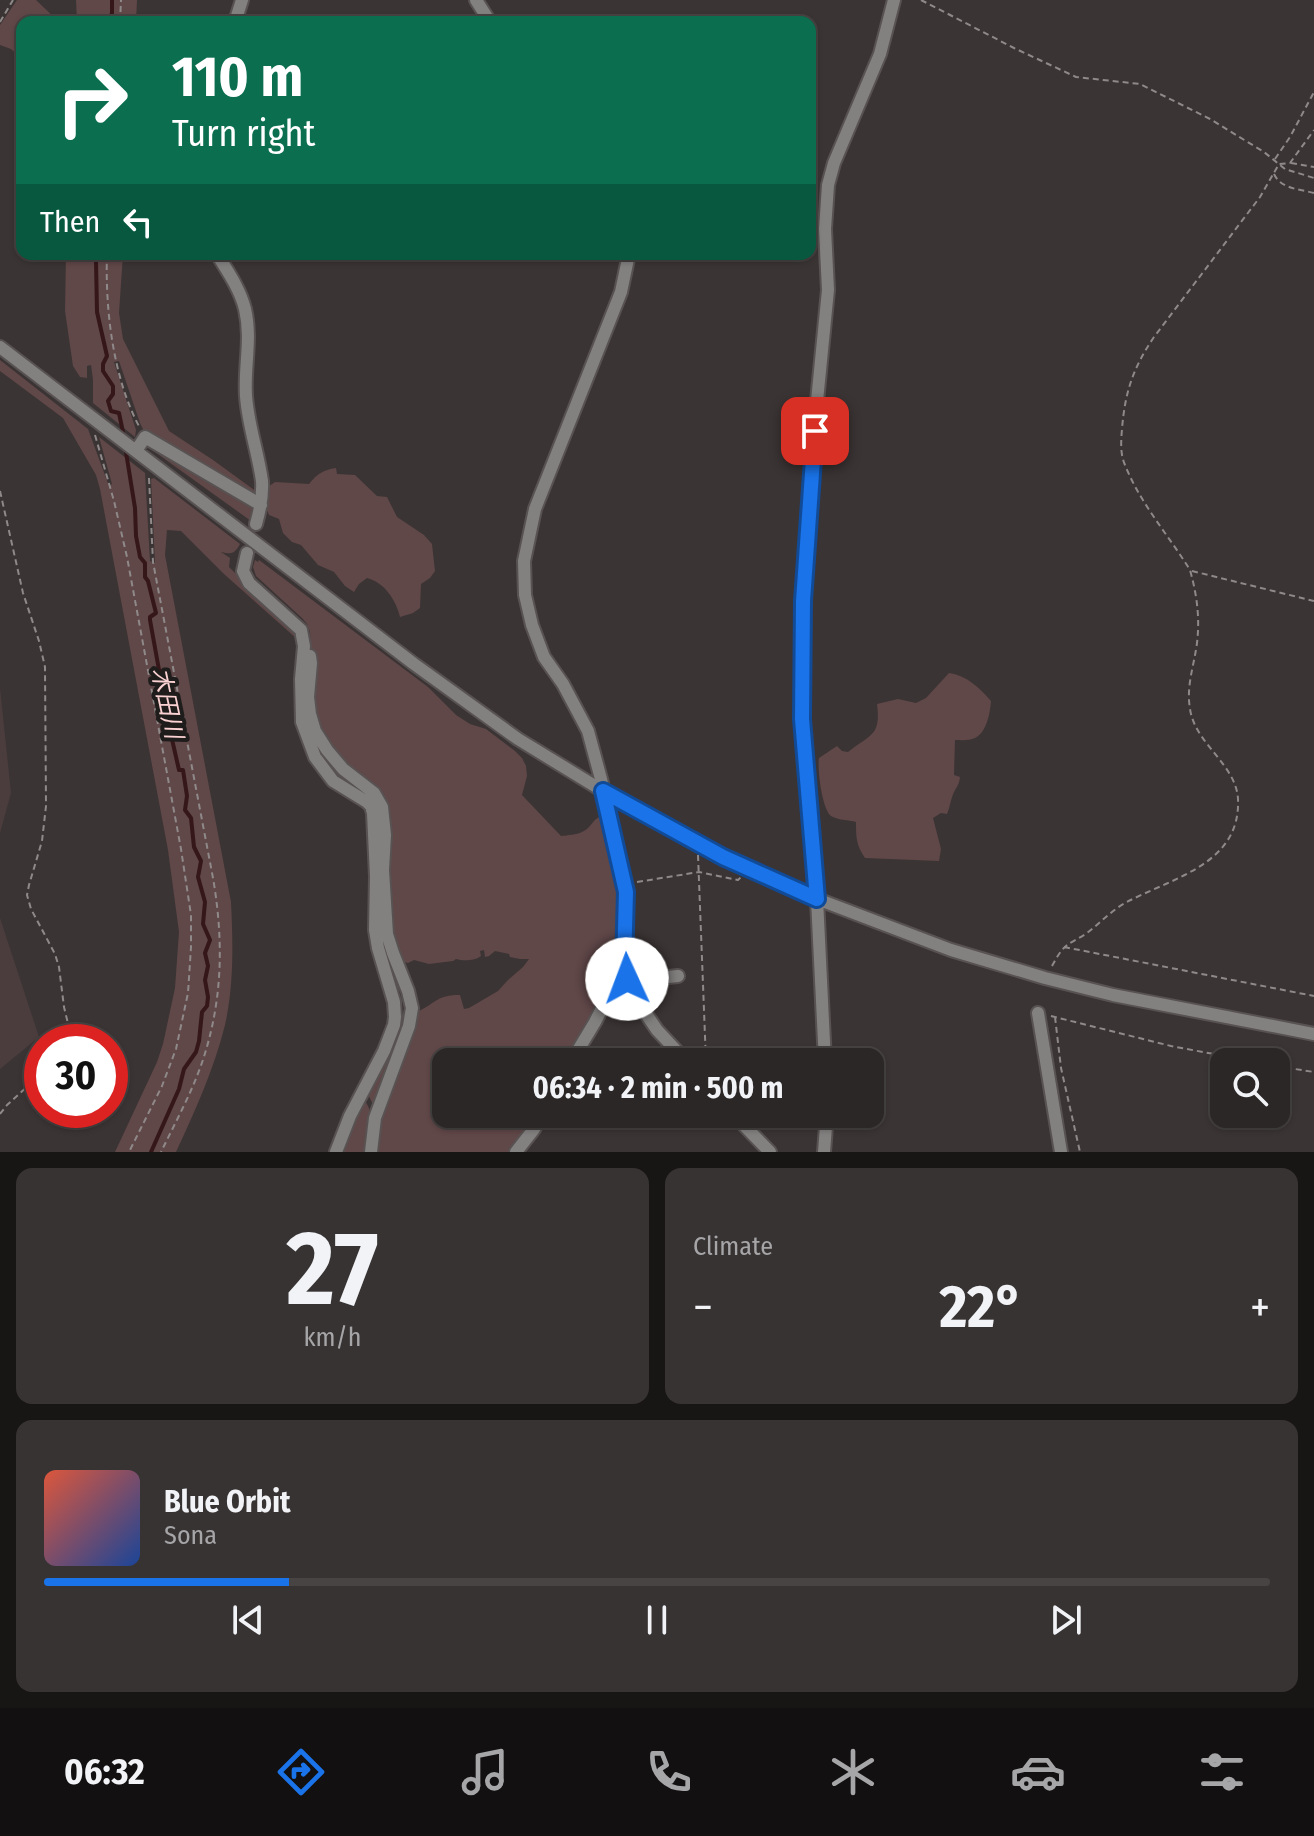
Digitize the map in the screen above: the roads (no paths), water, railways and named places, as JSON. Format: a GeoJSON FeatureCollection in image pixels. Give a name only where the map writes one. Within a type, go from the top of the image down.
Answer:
{"type":"FeatureCollection","features":[{"type":"Feature","properties":{"kind":"street"},"geometry":{"type":"LineString","coordinates":[[824,1048],[817,899],[802,719],[803,601],[828,290],[825,229],[828,185],[834,163],[880,54],[894,0]]}},
{"type":"Feature","properties":{"kind":"street"},"geometry":{"type":"LineString","coordinates":[[221,260],[237,288],[248,321],[248,420],[262,481],[256,524]]}},
{"type":"Feature","properties":{"kind":"street"},"geometry":{"type":"LineString","coordinates":[[628,260],[621,292],[535,509],[524,561],[525,595],[544,657],[563,684],[588,731],[609,809],[626,892],[624,965],[628,981],[634,996],[657,1030],[674,1048]]}},
{"type":"Feature","properties":{"kind":"street"},"geometry":{"type":"LineString","coordinates":[[0,347],[414,664],[518,739],[603,791],[700,844],[817,899],[951,950],[1113,995],[1314,1034]]}},
{"type":"Feature","properties":{"kind":"street"},"geometry":{"type":"LineString","coordinates":[[136,451],[145,437],[261,505]]}},
{"type":"Feature","properties":{"kind":"street"},"geometry":{"type":"LineString","coordinates":[[247,553],[244,574],[249,583],[301,630],[304,638],[302,722],[315,757],[333,781],[367,802],[373,813],[375,930],[395,1017],[384,1051],[350,1116],[336,1152]]}},
{"type":"Feature","properties":{"kind":"street"},"geometry":{"type":"LineString","coordinates":[[304,651],[311,657],[308,697],[315,731],[343,769],[374,793],[382,807],[387,934],[408,991],[411,1017],[376,1117],[371,1152]]}},
{"type":"Feature","properties":{"kind":"street"},"geometry":{"type":"LineString","coordinates":[[579,1048],[624,965]]}},
{"type":"Feature","properties":{"kind":"street"},"geometry":{"type":"LineString","coordinates":[[628,981],[678,976]]}},
{"type":"Feature","properties":{"kind":"street"},"geometry":{"type":"LineString","coordinates":[[1038,1013],[1061,1152]]}},
{"type":"Feature","properties":{"kind":"street"},"geometry":{"type":"LineString","coordinates":[[362,1093],[371,1103],[376,1117]]}},
{"type":"Feature","properties":{"kind":"street"},"geometry":{"type":"LineString","coordinates":[[516,1152],[535,1128]]}},
{"type":"Feature","properties":{"kind":"street"},"geometry":{"type":"LineString","coordinates":[[747,1128],[770,1152]]}},
{"type":"Feature","properties":{"kind":"street"},"geometry":{"type":"LineString","coordinates":[[824,1152],[826,1128]]}},
{"type":"Feature","properties":{"kind":"waterway","name":"木田川"},"geometry":{"type":"LineString","coordinates":[[111,16],[112,0]]}},
{"type":"Feature","properties":{"kind":"waterway","name":"木田川"},"geometry":{"type":"LineString","coordinates":[[96,260],[97,312],[107,356],[103,371],[113,386],[113,394],[108,401],[111,411],[119,413],[124,437]]}},
{"type":"Feature","properties":{"kind":"waterway","name":"木田川"},"geometry":{"type":"LineString","coordinates":[[125,446],[135,508],[136,536],[156,613],[150,620],[159,670],[166,677],[166,713],[179,770],[183,770],[187,796],[185,810],[191,818],[194,847],[201,861],[198,877],[205,902],[203,924],[210,940],[205,953],[208,966],[205,980],[207,1006],[202,1012],[196,1052],[184,1069],[179,1089],[151,1152]]}}]}
